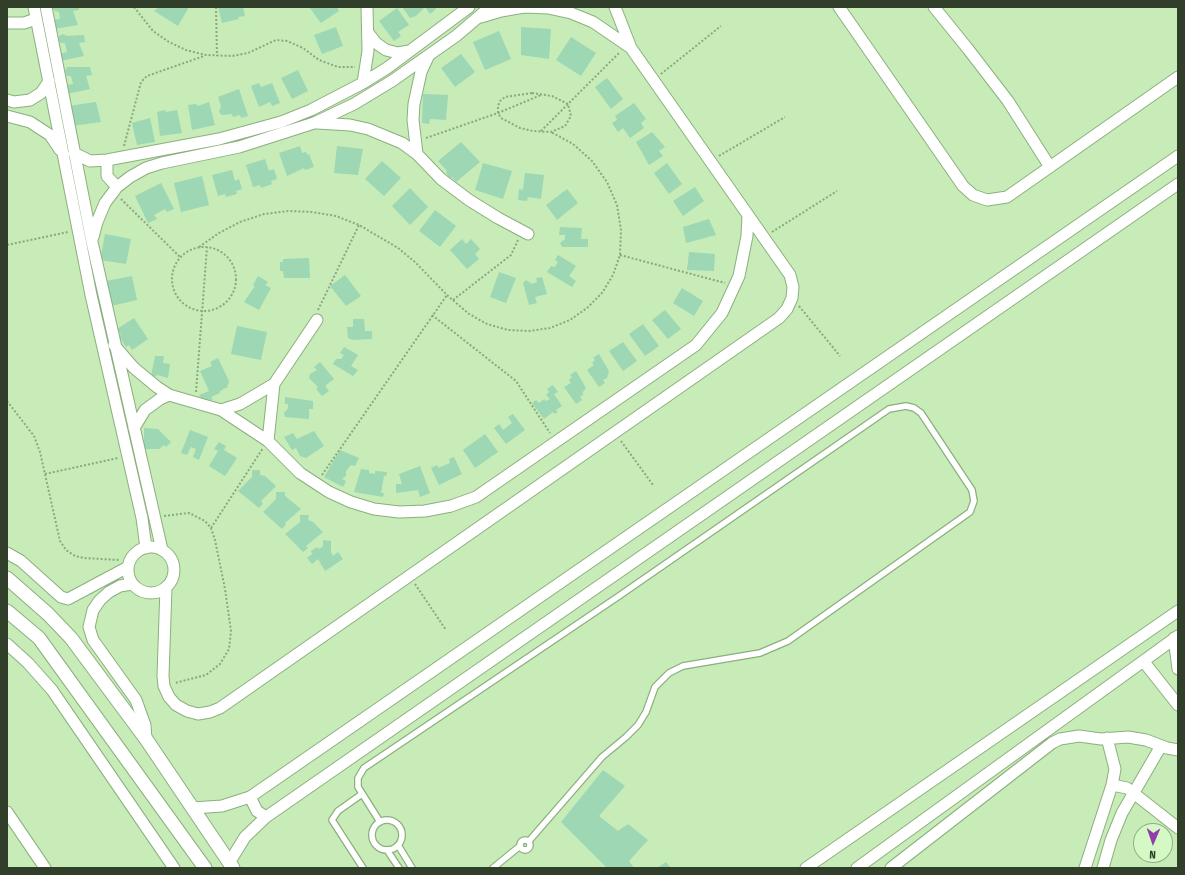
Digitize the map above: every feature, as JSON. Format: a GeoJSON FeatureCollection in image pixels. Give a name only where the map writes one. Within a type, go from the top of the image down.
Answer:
{"type":"FeatureCollection","features":[{"type":"Feature","properties":{"kind":"street"},"geometry":{"type":"LineString","coordinates":[[34,7],[48,81],[92,242],[114,345],[156,517],[162,550],[170,558],[173,568],[172,578],[166,588],[162,676],[164,686],[169,697],[176,705],[186,711],[198,714],[210,712],[220,708],[780,318],[788,309],[792,298],[793,286],[790,275],[629,47],[615,7]]}},
{"type":"Feature","properties":{"kind":"street"},"geometry":{"type":"LineString","coordinates":[[46,7],[68,154],[77,230],[142,518],[146,548]]}},
{"type":"Feature","properties":{"kind":"street"},"geometry":{"type":"LineString","coordinates":[[363,83],[369,34],[367,7]]}},
{"type":"Feature","properties":{"kind":"street"},"geometry":{"type":"LineString","coordinates":[[7,116],[30,122],[50,135],[68,154],[90,161],[107,160],[251,131],[311,110],[363,83],[446,26],[469,7]]}},
{"type":"Feature","properties":{"kind":"street"},"geometry":{"type":"LineString","coordinates":[[92,242],[105,203],[130,177],[146,168],[239,146],[314,123],[354,104],[428,57],[456,36],[490,7]]}},
{"type":"Feature","properties":{"kind":"street"},"geometry":{"type":"LineString","coordinates":[[839,7],[968,191],[980,198],[1000,199],[1007,197],[1178,77]]}},
{"type":"Feature","properties":{"kind":"street"},"geometry":{"type":"LineString","coordinates":[[934,7],[1004,96],[1050,167]]}},
{"type":"Feature","properties":{"kind":"street"},"geometry":{"type":"LineString","coordinates":[[478,18],[516,8],[548,8],[571,13],[593,22],[629,47]]}},
{"type":"Feature","properties":{"kind":"street"},"geometry":{"type":"LineString","coordinates":[[7,23],[24,23],[36,20]]}},
{"type":"Feature","properties":{"kind":"street"},"geometry":{"type":"LineString","coordinates":[[446,26],[456,36]]}},
{"type":"Feature","properties":{"kind":"street"},"geometry":{"type":"LineString","coordinates":[[369,34],[376,43],[386,50],[398,53],[409,51]]}},
{"type":"Feature","properties":{"kind":"street"},"geometry":{"type":"LineString","coordinates":[[417,154],[413,120],[414,104],[416,87],[428,57]]}},
{"type":"Feature","properties":{"kind":"street"},"geometry":{"type":"LineString","coordinates":[[7,100],[14,102],[30,100],[41,92],[48,81]]}},
{"type":"Feature","properties":{"kind":"street"},"geometry":{"type":"LineString","coordinates":[[311,110],[314,123]]}},
{"type":"Feature","properties":{"kind":"street"},"geometry":{"type":"LineString","coordinates":[[314,123],[332,123],[368,129],[391,138],[417,154],[441,179],[469,200],[524,231]]}},
{"type":"Feature","properties":{"kind":"street"},"geometry":{"type":"LineString","coordinates":[[192,808],[222,806],[250,797],[1178,156]]}},
{"type":"Feature","properties":{"kind":"street"},"geometry":{"type":"LineString","coordinates":[[107,160],[107,176],[116,190]]}},
{"type":"Feature","properties":{"kind":"street"},"geometry":{"type":"LineString","coordinates":[[7,578],[48,614],[71,638],[146,739],[192,808],[228,866],[245,837],[266,817],[1178,184]]}},
{"type":"Feature","properties":{"kind":"street"},"geometry":{"type":"LineString","coordinates":[[114,345],[134,368],[170,395],[221,410],[268,441],[300,473],[329,492],[351,502],[374,509],[399,512],[425,512],[451,506],[476,497],[696,345],[722,313],[736,286],[745,256],[748,215]]}},
{"type":"Feature","properties":{"kind":"street"},"geometry":{"type":"LineString","coordinates":[[91,296],[103,292]]}},
{"type":"Feature","properties":{"kind":"street"},"geometry":{"type":"LineString","coordinates":[[221,410],[246,401],[274,384],[316,323]]}},
{"type":"Feature","properties":{"kind":"street"},"geometry":{"type":"LineString","coordinates":[[268,441],[274,384]]}},
{"type":"Feature","properties":{"kind":"street"},"geometry":{"type":"LineString","coordinates":[[134,428],[145,410],[156,401],[170,395]]}},
{"type":"Feature","properties":{"kind":"street"},"geometry":{"type":"LineString","coordinates":[[162,550],[146,548],[136,552],[129,564],[128,573],[132,584],[136,588],[148,593],[160,591],[166,588]]}},
{"type":"Feature","properties":{"kind":"street"},"geometry":{"type":"LineString","coordinates":[[7,553],[21,561],[61,597],[68,599],[129,564]]}},
{"type":"Feature","properties":{"kind":"street"},"geometry":{"type":"LineString","coordinates":[[132,584],[120,586],[109,592],[100,600],[93,610],[89,627],[93,640],[136,700],[144,725],[146,739]]}},
{"type":"Feature","properties":{"kind":"street"},"geometry":{"type":"LineString","coordinates":[[7,611],[40,638],[205,868]]}},
{"type":"Feature","properties":{"kind":"street"},"geometry":{"type":"LineString","coordinates":[[806,868],[1178,611]]}},
{"type":"Feature","properties":{"kind":"street"},"geometry":{"type":"LineString","coordinates":[[857,868],[1144,662],[1176,637]]}},
{"type":"Feature","properties":{"kind":"street"},"geometry":{"type":"LineString","coordinates":[[1176,637],[1178,669]]}},
{"type":"Feature","properties":{"kind":"street"},"geometry":{"type":"LineString","coordinates":[[7,644],[28,662],[52,690],[174,868]]}},
{"type":"Feature","properties":{"kind":"street"},"geometry":{"type":"LineString","coordinates":[[1144,662],[1178,706]]}},
{"type":"Feature","properties":{"kind":"street"},"geometry":{"type":"LineString","coordinates":[[891,868],[1052,743],[1070,737],[1121,737],[1146,740],[1161,746],[1178,750]]}},
{"type":"Feature","properties":{"kind":"street"},"geometry":{"type":"LineString","coordinates":[[1085,868],[1092,842],[1106,806],[1115,769],[1107,738]]}},
{"type":"Feature","properties":{"kind":"street"},"geometry":{"type":"LineString","coordinates":[[1103,868],[1111,840],[1122,813],[1161,746]]}},
{"type":"Feature","properties":{"kind":"street"},"geometry":{"type":"LineString","coordinates":[[1112,785],[1127,788],[1178,828]]}},
{"type":"Feature","properties":{"kind":"street"},"geometry":{"type":"LineString","coordinates":[[250,797],[254,807],[266,817]]}},
{"type":"Feature","properties":{"kind":"street"},"geometry":{"type":"LineString","coordinates":[[1106,806],[1113,812],[1122,813]]}},
{"type":"Feature","properties":{"kind":"street"},"geometry":{"type":"LineString","coordinates":[[7,812],[45,868]]}},
{"type":"Feature","properties":{"kind":"lane"},"geometry":{"type":"LineString","coordinates":[[380,822],[358,787],[358,778],[364,768],[619,596],[889,409],[906,406],[914,408],[921,413],[972,490],[974,501],[970,512],[788,641],[760,653],[683,666],[668,673],[655,687],[646,712],[638,725],[626,737],[602,756],[529,841],[521,841],[520,846],[493,868]]}},
{"type":"Feature","properties":{"kind":"lane"},"geometry":{"type":"LineString","coordinates":[[362,794],[338,811],[332,820],[363,868]]}},
{"type":"Feature","properties":{"kind":"lane"},"geometry":{"type":"LineString","coordinates":[[392,821],[400,827],[402,836],[398,845],[387,850],[378,848],[372,840],[372,830],[380,822],[392,821]]}},
{"type":"Feature","properties":{"kind":"lane"},"geometry":{"type":"LineString","coordinates":[[398,845],[412,868]]}},
{"type":"Feature","properties":{"kind":"lane"},"geometry":{"type":"LineString","coordinates":[[387,850],[399,868]]}},
{"type":"Feature","properties":{"kind":"path"},"geometry":{"type":"LineString","coordinates":[[134,7],[153,31],[169,42],[186,50],[217,56],[248,53],[276,40],[287,41],[303,48],[320,60],[338,67],[366,67]]}},
{"type":"Feature","properties":{"kind":"path"},"geometry":{"type":"LineString","coordinates":[[216,7],[217,56]]}},
{"type":"Feature","properties":{"kind":"path"},"geometry":{"type":"LineString","coordinates":[[653,80],[721,26]]}},
{"type":"Feature","properties":{"kind":"path"},"geometry":{"type":"LineString","coordinates":[[540,132],[629,47]]}},
{"type":"Feature","properties":{"kind":"path"},"geometry":{"type":"LineString","coordinates":[[121,157],[141,82],[147,76],[206,55]]}},
{"type":"Feature","properties":{"kind":"path"},"geometry":{"type":"LineString","coordinates":[[522,94],[542,94],[560,99],[568,104],[571,110],[569,122],[565,126],[551,132],[526,130],[501,118],[498,113],[498,106],[505,97],[522,94]]}},
{"type":"Feature","properties":{"kind":"path"},"geometry":{"type":"LineString","coordinates":[[415,141],[498,113],[542,94]]}},
{"type":"Feature","properties":{"kind":"path"},"geometry":{"type":"LineString","coordinates":[[710,161],[785,118]]}},
{"type":"Feature","properties":{"kind":"path"},"geometry":{"type":"LineString","coordinates":[[199,247],[218,233],[240,222],[276,212],[312,212],[336,216],[359,225],[392,244],[415,262],[447,295],[469,314],[488,324],[508,330],[529,331],[550,328],[570,320],[602,293],[613,275],[620,255],[621,230],[617,205],[607,182],[587,157],[573,144],[551,132]]}},
{"type":"Feature","properties":{"kind":"path"},"geometry":{"type":"LineString","coordinates":[[116,190],[180,257]]}},
{"type":"Feature","properties":{"kind":"path"},"geometry":{"type":"LineString","coordinates":[[764,238],[837,191]]}},
{"type":"Feature","properties":{"kind":"path"},"geometry":{"type":"LineString","coordinates":[[316,323],[318,310],[359,225]]}},
{"type":"Feature","properties":{"kind":"path"},"geometry":{"type":"LineString","coordinates":[[7,245],[77,230]]}},
{"type":"Feature","properties":{"kind":"path"},"geometry":{"type":"LineString","coordinates":[[453,300],[511,255],[524,231]]}},
{"type":"Feature","properties":{"kind":"path"},"geometry":{"type":"LineString","coordinates":[[199,247],[214,248],[226,255],[234,267],[236,281],[232,295],[228,300],[216,308],[202,311],[188,306],[178,297],[174,291],[172,277],[173,270],[180,257],[192,249],[199,247]]}},
{"type":"Feature","properties":{"kind":"path"},"geometry":{"type":"LineString","coordinates":[[196,403],[207,247]]}},
{"type":"Feature","properties":{"kind":"path"},"geometry":{"type":"LineString","coordinates":[[620,255],[736,286]]}},
{"type":"Feature","properties":{"kind":"path"},"geometry":{"type":"LineString","coordinates":[[316,484],[447,295]]}},
{"type":"Feature","properties":{"kind":"path"},"geometry":{"type":"LineString","coordinates":[[792,298],[840,356]]}},
{"type":"Feature","properties":{"kind":"path"},"geometry":{"type":"LineString","coordinates":[[432,315],[516,381],[556,442]]}},
{"type":"Feature","properties":{"kind":"path"},"geometry":{"type":"LineString","coordinates":[[7,401],[34,436],[45,474],[60,541],[66,550],[75,556],[129,564]]}},
{"type":"Feature","properties":{"kind":"path"},"geometry":{"type":"LineString","coordinates":[[615,432],[653,485]]}},
{"type":"Feature","properties":{"kind":"path"},"geometry":{"type":"LineString","coordinates":[[211,528],[268,441]]}},
{"type":"Feature","properties":{"kind":"path"},"geometry":{"type":"LineString","coordinates":[[45,474],[127,456]]}},
{"type":"Feature","properties":{"kind":"path"},"geometry":{"type":"LineString","coordinates":[[156,517],[189,513],[201,518],[211,528],[215,540],[226,596],[231,631],[229,649],[220,664],[206,675],[164,686]]}},
{"type":"Feature","properties":{"kind":"path"},"geometry":{"type":"LineString","coordinates":[[410,576],[446,630]]}},
{"type":"Feature","properties":{"kind":"building"},"geometry":{"type":"Polygon","coordinates":[[[52,7],[79,7],[79,10],[73,11],[78,25],[54,29],[52,20],[60,19],[59,12],[55,11],[52,7]]]}},
{"type":"Feature","properties":{"kind":"building"},"geometry":{"type":"Polygon","coordinates":[[[159,7],[189,7],[178,26],[154,11],[159,7]]]}},
{"type":"Feature","properties":{"kind":"building"},"geometry":{"type":"Polygon","coordinates":[[[218,7],[243,7],[245,16],[222,23],[218,7]]]}},
{"type":"Feature","properties":{"kind":"building"},"geometry":{"type":"Polygon","coordinates":[[[309,7],[337,7],[339,11],[321,23],[309,7]]]}},
{"type":"Feature","properties":{"kind":"building"},"geometry":{"type":"Polygon","coordinates":[[[402,7],[425,7],[416,16],[410,18],[402,7]]]}},
{"type":"Feature","properties":{"kind":"building"},"geometry":{"type":"Polygon","coordinates":[[[425,7],[435,7],[436,9],[430,14],[425,7]]]}},
{"type":"Feature","properties":{"kind":"building"},"geometry":{"type":"Polygon","coordinates":[[[397,8],[409,25],[398,32],[401,36],[394,41],[379,21],[397,8]]]}},
{"type":"Feature","properties":{"kind":"building"},"geometry":{"type":"Polygon","coordinates":[[[336,27],[343,46],[322,54],[314,35],[336,27]]]}},
{"type":"Feature","properties":{"kind":"building"},"geometry":{"type":"Polygon","coordinates":[[[521,27],[551,29],[549,59],[521,55],[521,27]]]}},
{"type":"Feature","properties":{"kind":"building"},"geometry":{"type":"Polygon","coordinates":[[[499,31],[511,59],[485,70],[473,42],[499,31]]]}},
{"type":"Feature","properties":{"kind":"building"},"geometry":{"type":"Polygon","coordinates":[[[63,34],[67,36],[84,35],[85,42],[79,43],[84,56],[60,61],[59,54],[67,52],[65,43],[61,43],[58,40],[59,36],[63,34]]]}},
{"type":"Feature","properties":{"kind":"building"},"geometry":{"type":"Polygon","coordinates":[[[571,37],[596,53],[581,76],[556,60],[571,37]]]}},
{"type":"Feature","properties":{"kind":"building"},"geometry":{"type":"Polygon","coordinates":[[[461,54],[475,72],[455,87],[441,68],[461,54]]]}},
{"type":"Feature","properties":{"kind":"building"},"geometry":{"type":"Polygon","coordinates":[[[67,67],[90,67],[92,75],[86,76],[90,89],[67,94],[65,85],[73,84],[71,76],[67,76],[65,72],[67,67]]]}},
{"type":"Feature","properties":{"kind":"building"},"geometry":{"type":"Polygon","coordinates":[[[298,70],[308,91],[292,99],[281,78],[298,70]]]}},
{"type":"Feature","properties":{"kind":"building"},"geometry":{"type":"Polygon","coordinates":[[[607,78],[623,99],[611,109],[595,87],[607,78]]]}},
{"type":"Feature","properties":{"kind":"building"},"geometry":{"type":"Polygon","coordinates":[[[259,83],[261,87],[272,83],[280,103],[272,106],[270,102],[259,107],[251,86],[259,83]]]}},
{"type":"Feature","properties":{"kind":"building"},"geometry":{"type":"Polygon","coordinates":[[[239,89],[248,116],[241,118],[240,115],[233,117],[232,114],[222,115],[219,112],[221,106],[218,97],[239,89]]]}},
{"type":"Feature","properties":{"kind":"building"},"geometry":{"type":"Polygon","coordinates":[[[423,94],[448,95],[446,120],[430,119],[429,124],[422,123],[423,94]]]}},
{"type":"Feature","properties":{"kind":"building"},"geometry":{"type":"Polygon","coordinates":[[[96,102],[101,122],[72,126],[68,106],[96,102]]]}},
{"type":"Feature","properties":{"kind":"building"},"geometry":{"type":"Polygon","coordinates":[[[209,102],[215,125],[192,130],[188,105],[196,104],[198,106],[209,102]]]}},
{"type":"Feature","properties":{"kind":"building"},"geometry":{"type":"Polygon","coordinates":[[[634,103],[646,119],[641,123],[644,128],[630,138],[623,128],[618,132],[612,123],[617,120],[615,116],[634,103]]]}},
{"type":"Feature","properties":{"kind":"building"},"geometry":{"type":"Polygon","coordinates":[[[165,110],[166,112],[177,110],[182,133],[160,136],[157,112],[165,110]]]}},
{"type":"Feature","properties":{"kind":"building"},"geometry":{"type":"Polygon","coordinates":[[[150,118],[155,142],[137,145],[132,123],[150,118]]]}},
{"type":"Feature","properties":{"kind":"building"},"geometry":{"type":"Polygon","coordinates":[[[652,132],[665,147],[659,151],[663,156],[649,165],[636,142],[652,132]]]}},
{"type":"Feature","properties":{"kind":"building"},"geometry":{"type":"Polygon","coordinates":[[[461,142],[480,162],[456,182],[452,177],[450,178],[446,173],[447,171],[438,161],[461,142]]]}},
{"type":"Feature","properties":{"kind":"building"},"geometry":{"type":"Polygon","coordinates":[[[300,146],[302,153],[306,152],[307,155],[309,154],[314,167],[305,170],[304,168],[287,176],[279,153],[300,146]]]}},
{"type":"Feature","properties":{"kind":"building"},"geometry":{"type":"Polygon","coordinates":[[[337,146],[363,149],[358,175],[334,173],[337,146]]]}},
{"type":"Feature","properties":{"kind":"building"},"geometry":{"type":"Polygon","coordinates":[[[265,159],[269,171],[274,169],[277,179],[271,181],[272,184],[261,188],[260,185],[253,187],[246,165],[265,159]]]}},
{"type":"Feature","properties":{"kind":"building"},"geometry":{"type":"Polygon","coordinates":[[[382,161],[401,178],[384,196],[365,179],[382,161]]]}},
{"type":"Feature","properties":{"kind":"building"},"geometry":{"type":"Polygon","coordinates":[[[483,163],[512,171],[503,199],[475,190],[483,163]]]}},
{"type":"Feature","properties":{"kind":"building"},"geometry":{"type":"Polygon","coordinates":[[[667,163],[682,184],[669,194],[654,173],[667,163]]]}},
{"type":"Feature","properties":{"kind":"building"},"geometry":{"type":"Polygon","coordinates":[[[232,170],[235,181],[239,179],[242,189],[236,191],[237,194],[226,197],[225,194],[218,196],[212,175],[232,170]]]}},
{"type":"Feature","properties":{"kind":"building"},"geometry":{"type":"Polygon","coordinates":[[[525,173],[544,175],[541,199],[528,197],[527,201],[518,200],[519,189],[523,190],[525,173]]]}},
{"type":"Feature","properties":{"kind":"building"},"geometry":{"type":"Polygon","coordinates":[[[202,176],[209,205],[181,212],[174,183],[202,176]]]}},
{"type":"Feature","properties":{"kind":"building"},"geometry":{"type":"Polygon","coordinates":[[[161,183],[174,209],[167,212],[165,209],[154,215],[157,219],[148,223],[135,196],[161,183]]]}},
{"type":"Feature","properties":{"kind":"building"},"geometry":{"type":"Polygon","coordinates":[[[695,187],[704,201],[683,216],[673,201],[695,187]]]}},
{"type":"Feature","properties":{"kind":"building"},"geometry":{"type":"Polygon","coordinates":[[[410,188],[428,207],[410,225],[392,206],[410,188]]]}},
{"type":"Feature","properties":{"kind":"building"},"geometry":{"type":"Polygon","coordinates":[[[567,189],[578,203],[557,220],[546,205],[567,189]]]}},
{"type":"Feature","properties":{"kind":"building"},"geometry":{"type":"Polygon","coordinates":[[[435,210],[456,226],[440,247],[419,231],[435,210]]]}},
{"type":"Feature","properties":{"kind":"building"},"geometry":{"type":"Polygon","coordinates":[[[709,219],[716,235],[686,243],[683,227],[709,219]]]}},
{"type":"Feature","properties":{"kind":"building"},"geometry":{"type":"Polygon","coordinates":[[[560,227],[582,228],[581,239],[588,239],[588,247],[562,247],[560,243],[565,239],[565,235],[559,235],[560,227]]]}},
{"type":"Feature","properties":{"kind":"building"},"geometry":{"type":"Polygon","coordinates":[[[105,234],[131,239],[126,264],[100,260],[105,234]]]}},
{"type":"Feature","properties":{"kind":"building"},"geometry":{"type":"Polygon","coordinates":[[[462,239],[466,244],[471,239],[480,249],[475,254],[479,259],[467,269],[450,250],[462,239]]]}},
{"type":"Feature","properties":{"kind":"building"},"geometry":{"type":"Polygon","coordinates":[[[689,252],[715,254],[714,271],[687,270],[689,252]]]}},
{"type":"Feature","properties":{"kind":"building"},"geometry":{"type":"Polygon","coordinates":[[[558,255],[576,266],[569,276],[576,281],[572,287],[547,272],[551,266],[555,267],[558,262],[555,260],[558,255]]]}},
{"type":"Feature","properties":{"kind":"building"},"geometry":{"type":"Polygon","coordinates":[[[309,258],[310,278],[284,278],[283,271],[280,271],[280,262],[283,262],[283,259],[309,258]]]}},
{"type":"Feature","properties":{"kind":"building"},"geometry":{"type":"Polygon","coordinates":[[[499,272],[516,278],[506,303],[490,297],[499,272]]]}},
{"type":"Feature","properties":{"kind":"building"},"geometry":{"type":"Polygon","coordinates":[[[345,275],[361,296],[346,306],[330,286],[345,275]]]}},
{"type":"Feature","properties":{"kind":"building"},"geometry":{"type":"Polygon","coordinates":[[[132,276],[137,300],[111,306],[106,281],[132,276]]]}},
{"type":"Feature","properties":{"kind":"building"},"geometry":{"type":"Polygon","coordinates":[[[258,276],[268,282],[265,285],[271,288],[259,310],[244,302],[255,286],[253,285],[258,276]]]}},
{"type":"Feature","properties":{"kind":"building"},"geometry":{"type":"Polygon","coordinates":[[[542,277],[547,294],[535,297],[537,303],[529,305],[523,283],[526,280],[532,284],[537,282],[536,278],[542,277]]]}},
{"type":"Feature","properties":{"kind":"building"},"geometry":{"type":"Polygon","coordinates":[[[682,288],[703,301],[694,316],[673,303],[682,288]]]}},
{"type":"Feature","properties":{"kind":"building"},"geometry":{"type":"Polygon","coordinates":[[[665,310],[681,329],[668,339],[652,320],[665,310]]]}},
{"type":"Feature","properties":{"kind":"building"},"geometry":{"type":"Polygon","coordinates":[[[134,318],[148,339],[132,350],[129,345],[126,347],[119,336],[121,335],[117,329],[134,318]]]}},
{"type":"Feature","properties":{"kind":"building"},"geometry":{"type":"Polygon","coordinates":[[[353,319],[364,319],[365,331],[372,331],[372,339],[353,340],[348,338],[347,327],[353,327],[353,319]]]}},
{"type":"Feature","properties":{"kind":"building"},"geometry":{"type":"Polygon","coordinates":[[[643,324],[659,346],[645,356],[629,334],[643,324]]]}},
{"type":"Feature","properties":{"kind":"building"},"geometry":{"type":"Polygon","coordinates":[[[237,326],[267,332],[261,360],[231,354],[237,326]]]}},
{"type":"Feature","properties":{"kind":"building"},"geometry":{"type":"Polygon","coordinates":[[[623,342],[637,361],[623,371],[609,351],[623,342]]]}},
{"type":"Feature","properties":{"kind":"building"},"geometry":{"type":"Polygon","coordinates":[[[344,347],[358,355],[351,366],[358,370],[353,376],[333,364],[336,359],[341,359],[344,355],[340,353],[344,347]]]}},
{"type":"Feature","properties":{"kind":"building"},"geometry":{"type":"Polygon","coordinates":[[[599,354],[609,371],[607,378],[603,380],[605,383],[599,387],[587,370],[594,365],[592,363],[595,360],[593,358],[599,354]]]}},
{"type":"Feature","properties":{"kind":"building"},"geometry":{"type":"Polygon","coordinates":[[[155,356],[164,356],[163,363],[170,364],[168,378],[157,375],[154,377],[151,376],[155,356]]]}},
{"type":"Feature","properties":{"kind":"building"},"geometry":{"type":"Polygon","coordinates":[[[218,358],[229,381],[227,388],[211,397],[213,400],[202,399],[199,395],[209,391],[200,371],[212,366],[210,362],[218,358]]]}},
{"type":"Feature","properties":{"kind":"building"},"geometry":{"type":"Polygon","coordinates":[[[320,362],[334,379],[325,386],[329,391],[322,396],[316,389],[318,387],[309,378],[310,374],[317,370],[314,367],[320,362]]]}},
{"type":"Feature","properties":{"kind":"building"},"geometry":{"type":"Polygon","coordinates":[[[576,371],[586,388],[582,393],[584,394],[580,397],[582,400],[576,404],[564,387],[571,383],[569,380],[572,377],[570,375],[576,371]]]}},
{"type":"Feature","properties":{"kind":"building"},"geometry":{"type":"Polygon","coordinates":[[[553,385],[558,392],[554,394],[562,406],[556,410],[558,412],[554,414],[553,412],[544,419],[532,403],[536,400],[539,403],[544,399],[546,401],[550,399],[546,395],[549,392],[547,389],[553,385]]]}},
{"type":"Feature","properties":{"kind":"building"},"geometry":{"type":"Polygon","coordinates":[[[285,397],[313,401],[313,409],[309,409],[309,419],[285,417],[284,413],[288,408],[288,404],[285,404],[285,397]]]}},
{"type":"Feature","properties":{"kind":"building"},"geometry":{"type":"Polygon","coordinates":[[[513,414],[525,430],[506,444],[494,428],[499,424],[503,430],[512,423],[508,417],[513,414]]]}},
{"type":"Feature","properties":{"kind":"building"},"geometry":{"type":"Polygon","coordinates":[[[144,428],[158,429],[171,442],[166,447],[164,445],[159,449],[144,449],[144,428]]]}},
{"type":"Feature","properties":{"kind":"building"},"geometry":{"type":"Polygon","coordinates":[[[190,430],[208,437],[199,460],[193,457],[196,449],[191,447],[187,455],[181,453],[190,430]]]}},
{"type":"Feature","properties":{"kind":"building"},"geometry":{"type":"Polygon","coordinates":[[[314,431],[324,446],[306,458],[300,456],[296,448],[292,450],[284,437],[293,433],[297,439],[314,431]]]}},
{"type":"Feature","properties":{"kind":"building"},"geometry":{"type":"Polygon","coordinates":[[[485,434],[498,452],[475,468],[463,450],[485,434]]]}},
{"type":"Feature","properties":{"kind":"building"},"geometry":{"type":"Polygon","coordinates":[[[219,442],[226,446],[224,450],[237,458],[225,476],[209,466],[218,451],[214,449],[219,442]]]}},
{"type":"Feature","properties":{"kind":"building"},"geometry":{"type":"Polygon","coordinates":[[[340,450],[359,458],[355,466],[351,465],[346,471],[346,476],[342,479],[346,481],[343,487],[324,477],[340,450]]]}},
{"type":"Feature","properties":{"kind":"building"},"geometry":{"type":"Polygon","coordinates":[[[454,457],[462,474],[439,485],[431,468],[437,465],[438,468],[450,463],[449,459],[454,457]]]}},
{"type":"Feature","properties":{"kind":"building"},"geometry":{"type":"Polygon","coordinates":[[[420,466],[430,493],[420,497],[418,490],[396,493],[396,484],[402,484],[399,474],[420,466]]]}},
{"type":"Feature","properties":{"kind":"building"},"geometry":{"type":"Polygon","coordinates":[[[361,469],[369,470],[369,473],[375,474],[375,471],[387,472],[386,476],[384,476],[381,493],[384,493],[383,497],[354,492],[361,469]]]}},
{"type":"Feature","properties":{"kind":"building"},"geometry":{"type":"Polygon","coordinates":[[[252,470],[260,470],[260,475],[265,476],[276,486],[261,501],[263,504],[259,508],[238,491],[252,477],[252,470]]]}},
{"type":"Feature","properties":{"kind":"building"},"geometry":{"type":"Polygon","coordinates":[[[276,492],[285,492],[285,496],[301,509],[285,523],[286,525],[282,529],[263,512],[276,499],[276,492]]]}},
{"type":"Feature","properties":{"kind":"building"},"geometry":{"type":"Polygon","coordinates":[[[300,515],[309,515],[308,520],[313,522],[323,532],[306,546],[308,548],[303,552],[285,534],[300,522],[300,515]]]}},
{"type":"Feature","properties":{"kind":"building"},"geometry":{"type":"Polygon","coordinates":[[[323,540],[331,541],[331,552],[333,556],[338,552],[343,559],[325,571],[318,559],[312,564],[307,558],[312,554],[311,551],[317,547],[319,549],[323,546],[323,540]]]}},
{"type":"Feature","properties":{"kind":"building"},"geometry":{"type":"Polygon","coordinates":[[[603,770],[625,786],[599,816],[618,831],[628,824],[648,840],[629,861],[634,868],[607,868],[561,822],[603,770]]]}},
{"type":"Feature","properties":{"kind":"building"},"geometry":{"type":"Polygon","coordinates":[[[666,862],[671,868],[657,868],[666,862]]]}}]}
